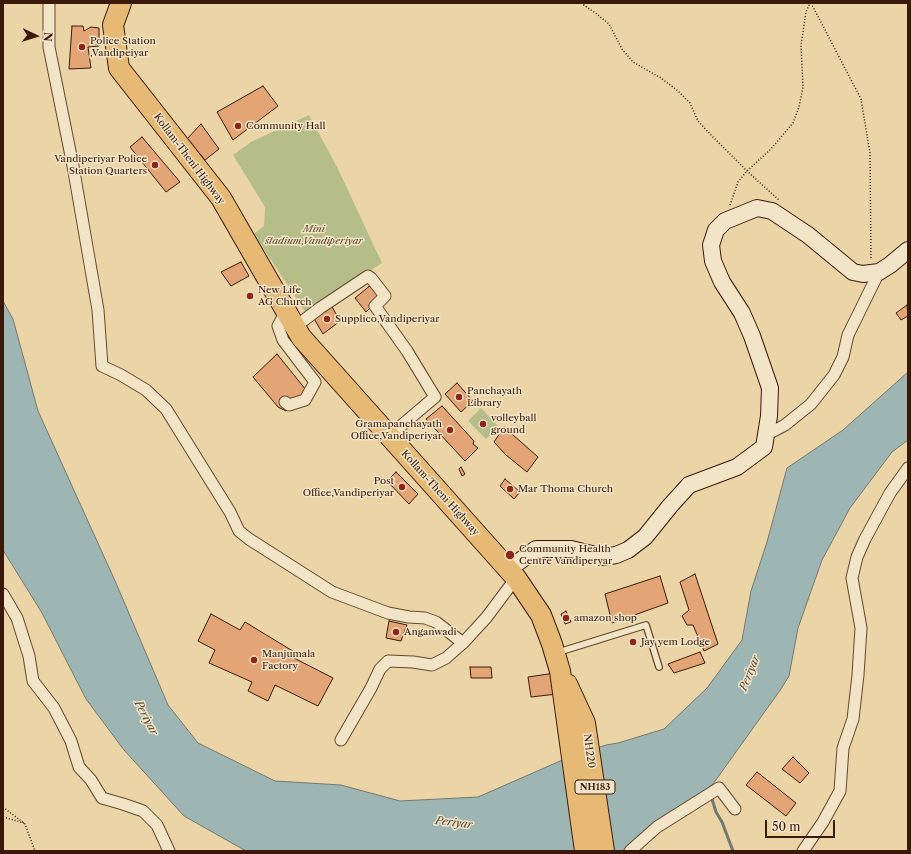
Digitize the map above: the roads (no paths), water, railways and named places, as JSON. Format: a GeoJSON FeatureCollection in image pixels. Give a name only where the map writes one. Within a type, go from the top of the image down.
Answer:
{"type":"FeatureCollection","features":[{"type":"Feature","properties":{"kind":"highway","name":"Kollam-Theni Highway"},"geometry":{"type":"LineString","coordinates":[[121,3],[113,25],[119,68],[221,198],[301,337],[397,442],[513,574],[541,615],[557,662]]}},
{"type":"Feature","properties":{"kind":"highway","name":"NH183"},"geometry":{"type":"LineString","coordinates":[[557,662],[573,693],[576,725]]}},
{"type":"Feature","properties":{"kind":"highway","name":"NH220"},"geometry":{"type":"LineString","coordinates":[[576,725],[585,851]]}},
{"type":"Feature","properties":{"kind":"highway","name":"NH220"},"geometry":{"type":"LineString","coordinates":[[576,725],[604,851]]}},
{"type":"Feature","properties":{"kind":"street"},"geometry":{"type":"LineString","coordinates":[[49,3],[49,47],[74,166],[98,310],[102,366],[146,390],[166,409],[230,512],[239,531],[249,539],[332,592],[388,613],[425,618],[436,622],[463,643]]}},
{"type":"Feature","properties":{"kind":"street"},"geometry":{"type":"LineString","coordinates":[[341,740],[371,688],[380,668],[388,661],[413,662],[432,665],[446,658],[463,643],[486,618],[513,574],[536,549],[571,548],[604,557],[616,555],[628,550],[645,537],[670,506],[689,486],[737,467],[764,447],[769,416],[770,388],[742,312],[722,282],[713,261],[711,245],[716,230],[725,221],[757,208],[772,211],[808,235],[853,272],[863,274],[875,273],[890,265],[908,250]]}},
{"type":"Feature","properties":{"kind":"street"},"geometry":{"type":"LineString","coordinates":[[766,435],[785,425],[811,404],[834,375],[843,357],[848,335],[875,273]]}},
{"type":"Feature","properties":{"kind":"street"},"geometry":{"type":"LineString","coordinates":[[285,402],[289,405],[305,400],[315,382],[283,340],[278,326],[290,319],[320,308],[368,276],[385,296],[375,306],[407,351],[435,397],[397,442]]}},
{"type":"Feature","properties":{"kind":"street"},"geometry":{"type":"LineString","coordinates":[[803,851],[823,822],[840,791],[843,748],[853,719],[858,675],[861,628],[852,578],[857,557],[890,493],[908,468]]}},
{"type":"Feature","properties":{"kind":"street"},"geometry":{"type":"LineString","coordinates":[[3,594],[17,618],[29,656],[33,681],[54,708],[71,741],[80,766],[102,798],[143,811],[157,825],[169,851]]}},
{"type":"Feature","properties":{"kind":"street"},"geometry":{"type":"LineString","coordinates":[[630,851],[657,827],[720,788],[735,809]]}},
{"type":"Feature","properties":{"kind":"lane"},"geometry":{"type":"LineString","coordinates":[[557,662],[646,625],[659,667]]}},
{"type":"Feature","properties":{"kind":"water","name":"Periyar"},"geometry":{"type":"Polygon","coordinates":[[[3,301],[13,319],[38,411],[116,583],[168,705],[198,743],[275,781],[341,785],[400,801],[478,797],[567,758],[606,745],[618,743],[664,729],[707,688],[742,640],[751,591],[767,542],[787,468],[843,430],[908,372],[908,440],[892,452],[850,508],[822,560],[798,628],[789,676],[781,689],[713,784],[622,851],[246,851],[184,816],[124,750],[86,699],[42,613],[3,550],[3,301]]]}},
{"type":"Feature","properties":{"kind":"waterway"},"geometry":{"type":"LineString","coordinates":[[712,799],[733,851]]}},
{"type":"Feature","properties":{"kind":"place","name":"Police Station ,Vandipeiyar"},"geometry":{"type":"Point","coordinates":[82,47]}},
{"type":"Feature","properties":{"kind":"place","name":"Community Hall"},"geometry":{"type":"Point","coordinates":[238,126]}},
{"type":"Feature","properties":{"kind":"place","name":"Vandiperiyar Police Station Quarters"},"geometry":{"type":"Point","coordinates":[155,165]}},
{"type":"Feature","properties":{"kind":"place","name":"New Life AG Church"},"geometry":{"type":"Point","coordinates":[250,296]}},
{"type":"Feature","properties":{"kind":"place","name":"Supplico,Vandiperiyar"},"geometry":{"type":"Point","coordinates":[327,319]}},
{"type":"Feature","properties":{"kind":"place","name":"Panchayath Library"},"geometry":{"type":"Point","coordinates":[459,397]}},
{"type":"Feature","properties":{"kind":"place","name":"volleyball ground"},"geometry":{"type":"Point","coordinates":[483,424]}},
{"type":"Feature","properties":{"kind":"place","name":"Gramapanchayath Office,Vandiperiyar"},"geometry":{"type":"Point","coordinates":[450,430]}},
{"type":"Feature","properties":{"kind":"place","name":"Post Office,Vandiperiyar"},"geometry":{"type":"Point","coordinates":[402,487]}},
{"type":"Feature","properties":{"kind":"place","name":"Mar Thoma Church"},"geometry":{"type":"Point","coordinates":[510,489]}},
{"type":"Feature","properties":{"kind":"place","name":"Community Health Centre Vandiperyar"},"geometry":{"type":"Point","coordinates":[510,555]}},
{"type":"Feature","properties":{"kind":"place","name":"amazon shop"},"geometry":{"type":"Point","coordinates":[566,618]}},
{"type":"Feature","properties":{"kind":"place","name":"Anganwadi"},"geometry":{"type":"Point","coordinates":[396,632]}},
{"type":"Feature","properties":{"kind":"place","name":"Jay yem Lodge"},"geometry":{"type":"Point","coordinates":[633,642]}},
{"type":"Feature","properties":{"kind":"place","name":"Manjumala Factory"},"geometry":{"type":"Point","coordinates":[254,660]}},
{"type":"Feature","properties":{"kind":"park label","name":"Mini stadium,Vandiperiyar"},"geometry":{"type":"Point","coordinates":[314,234]}}]}
